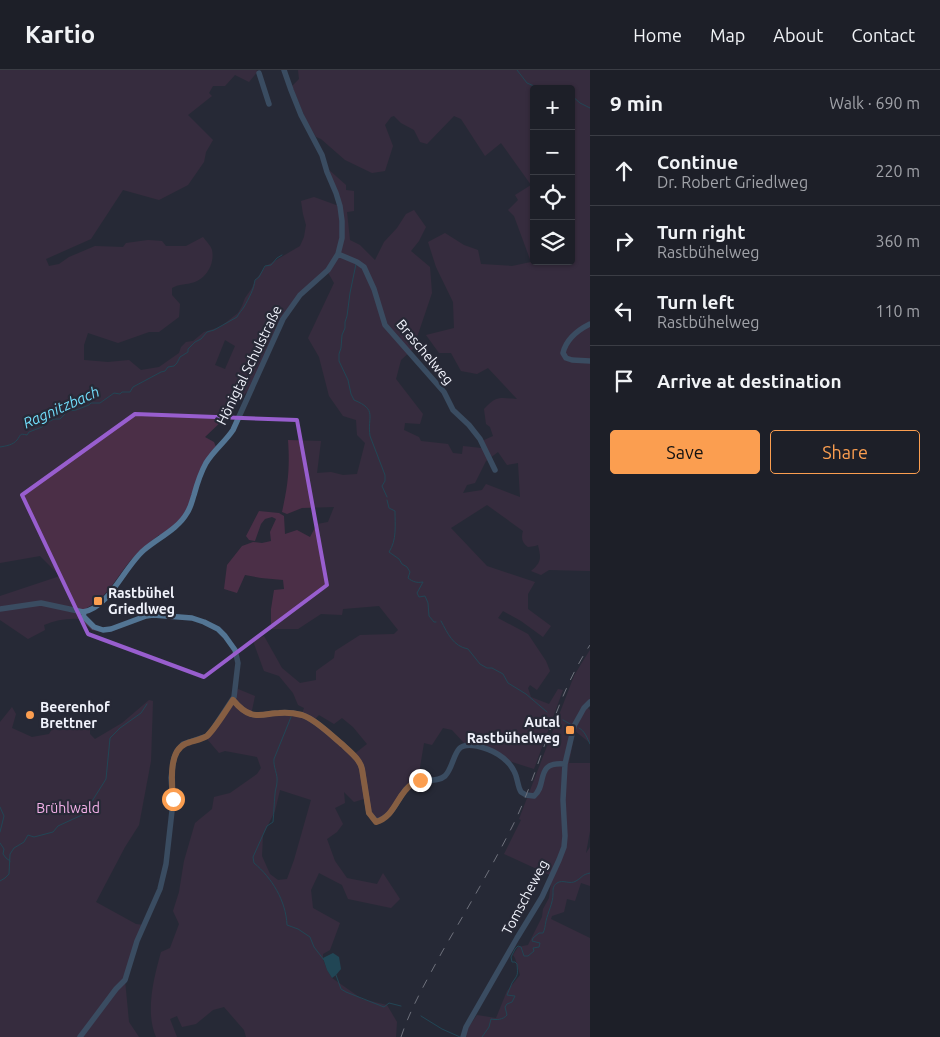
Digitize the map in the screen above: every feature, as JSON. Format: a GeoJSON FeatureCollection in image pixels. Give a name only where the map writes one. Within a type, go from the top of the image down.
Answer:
{"type":"FeatureCollection","features":[{"type":"Feature","properties":{"kind":"street","name":"Hönigtal Schulstraße"},"geometry":{"type":"LineString","coordinates":[[83,612],[90,610],[104,599],[134,560],[175,526],[187,513],[196,485],[206,464],[215,450],[233,430],[284,319],[294,302],[328,270],[338,254],[342,238],[340,206],[322,155],[301,115],[284,70]]}},
{"type":"Feature","properties":{"kind":"street"},"geometry":{"type":"LineString","coordinates":[[259,73],[269,104]]}},
{"type":"Feature","properties":{"kind":"street","name":"Braschelweg"},"geometry":{"type":"LineString","coordinates":[[338,254],[364,267],[374,290],[385,325],[444,392],[456,414],[469,425],[480,439],[495,470]]}},
{"type":"Feature","properties":{"kind":"street"},"geometry":{"type":"LineString","coordinates":[[590,324],[575,334],[565,346],[563,353],[568,359],[590,361]]}},
{"type":"Feature","properties":{"kind":"street"},"geometry":{"type":"LineString","coordinates":[[0,609],[40,603],[83,612],[84,617],[94,627],[103,630],[111,629],[146,616],[192,618],[218,629],[232,644],[237,656],[237,683],[233,700],[207,736],[183,744],[174,758],[171,778],[173,802],[166,864],[160,889],[137,941],[125,980],[116,988],[80,1037]]}},
{"type":"Feature","properties":{"kind":"street"},"geometry":{"type":"LineString","coordinates":[[233,700],[242,709],[252,714],[291,713],[305,716],[336,739],[360,762],[369,813],[376,822],[394,808],[405,790],[412,783],[420,780],[440,779],[444,776],[458,749],[462,746],[488,749],[500,755],[514,771],[517,785],[521,792],[530,796],[534,796],[538,792],[547,768],[554,764],[565,764]]}},
{"type":"Feature","properties":{"kind":"street","name":"Tomscheweg"},"geometry":{"type":"LineString","coordinates":[[463,1037],[466,1027],[542,897],[560,860],[565,836],[563,800],[565,764],[574,726],[584,708],[590,702]]}},
{"type":"Feature","properties":{"kind":"highlighted area"},"geometry":{"type":"Polygon","coordinates":[[[135,414],[297,420],[327,585],[204,677],[88,634],[22,495],[135,414]]]}},
{"type":"Feature","properties":{"kind":"green space"},"geometry":{"type":"Polygon","coordinates":[[[0,70],[258,71],[249,82],[235,75],[225,86],[213,86],[209,93],[212,96],[188,115],[213,140],[206,152],[204,162],[188,185],[159,200],[123,190],[91,239],[46,259],[49,266],[59,264],[69,257],[95,246],[123,247],[126,243],[148,240],[162,241],[166,246],[186,246],[203,237],[210,245],[213,256],[205,275],[191,283],[172,288],[172,295],[180,304],[179,317],[159,332],[149,332],[118,343],[88,333],[84,345],[84,360],[108,362],[129,360],[141,370],[159,367],[179,353],[181,347],[186,342],[193,341],[204,332],[220,327],[238,313],[254,282],[266,266],[300,246],[306,225],[301,201],[314,197],[336,205],[340,204],[328,169],[346,185],[346,190],[354,191],[354,211],[347,212],[350,240],[360,245],[375,260],[384,242],[397,228],[406,214],[414,210],[426,227],[411,251],[430,267],[432,293],[413,349],[401,360],[396,379],[423,414],[420,424],[405,423],[404,430],[419,437],[421,441],[448,444],[453,453],[462,454],[463,446],[481,448],[482,441],[493,436],[490,427],[486,424],[484,409],[492,401],[499,398],[517,399],[488,368],[477,374],[461,371],[451,353],[439,353],[426,335],[454,328],[453,302],[436,267],[428,242],[445,233],[464,245],[478,250],[481,264],[512,266],[530,262],[530,265],[575,265],[575,85],[530,85],[530,184],[501,143],[485,156],[461,119],[454,116],[427,144],[420,142],[414,130],[401,123],[394,116],[391,117],[385,125],[393,146],[385,171],[372,173],[345,160],[321,139],[316,137],[306,120],[292,86],[299,79],[298,70],[590,70],[590,571],[549,570],[541,575],[531,571],[540,560],[538,545],[528,547],[524,544],[523,531],[487,505],[451,528],[487,566],[535,582],[528,594],[528,609],[551,626],[543,637],[503,611],[498,618],[528,634],[546,661],[550,671],[537,690],[530,685],[528,688],[531,697],[549,704],[558,689],[563,690],[534,769],[509,761],[501,754],[464,743],[452,730],[443,728],[432,745],[424,743],[420,780],[412,783],[381,820],[372,818],[367,798],[354,802],[344,792],[345,803],[335,808],[343,824],[337,832],[327,839],[335,861],[347,878],[377,884],[383,873],[400,899],[391,908],[348,899],[342,885],[319,873],[311,890],[313,908],[340,923],[330,950],[323,954],[327,970],[332,978],[362,999],[387,1005],[397,1022],[396,1037],[246,1037],[244,1030],[224,1007],[213,1010],[196,1024],[182,1027],[177,1016],[170,1019],[177,1037],[156,1037],[151,1017],[153,983],[161,952],[170,948],[179,924],[173,911],[195,823],[212,809],[214,797],[230,793],[257,774],[261,768],[257,757],[225,751],[219,753],[207,739],[238,689],[255,696],[251,715],[302,714],[304,708],[298,705],[293,693],[279,676],[264,671],[253,641],[264,636],[282,668],[300,683],[316,680],[316,671],[334,658],[335,651],[360,635],[394,634],[398,630],[379,606],[343,609],[342,615],[321,614],[298,629],[271,629],[271,609],[274,590],[284,589],[283,580],[245,575],[237,593],[224,589],[227,565],[242,546],[253,542],[271,541],[270,532],[276,519],[272,517],[265,519],[261,524],[255,541],[249,540],[246,536],[259,511],[279,513],[284,516],[285,534],[297,530],[310,537],[317,524],[328,522],[334,507],[302,508],[287,514],[282,512],[288,476],[288,440],[321,441],[317,473],[357,474],[365,443],[357,435],[356,420],[343,416],[329,396],[319,357],[308,338],[334,283],[326,269],[290,309],[248,392],[205,437],[214,442],[216,447],[204,463],[186,519],[165,537],[159,535],[144,547],[130,561],[103,595],[81,611],[101,632],[92,630],[80,619],[66,619],[44,625],[45,630],[28,639],[0,620],[0,596],[60,576],[40,556],[0,563],[0,70]],[[225,340],[215,365],[225,369],[235,346],[225,340]],[[498,452],[486,461],[475,483],[467,485],[463,493],[482,490],[486,484],[520,497],[518,463],[507,465],[498,452]],[[319,715],[313,721],[353,755],[367,744],[353,727],[342,718],[334,724],[319,715]],[[280,790],[275,811],[263,835],[262,856],[270,874],[278,880],[287,879],[311,800],[280,790]]]}},
{"type":"Feature","properties":{"kind":"green space"},"geometry":{"type":"Polygon","coordinates":[[[530,186],[530,259],[514,216],[508,210],[518,200],[515,195],[530,186]]]}},
{"type":"Feature","properties":{"kind":"green space"},"geometry":{"type":"Polygon","coordinates":[[[590,650],[590,700],[585,705],[590,710],[590,743],[575,731],[569,763],[590,763],[590,831],[586,853],[590,847],[590,886],[581,883],[575,901],[567,899],[564,912],[552,916],[551,919],[590,938],[590,1037],[465,1037],[468,1028],[477,1015],[496,1018],[507,991],[520,975],[513,955],[518,947],[528,945],[549,898],[551,882],[554,877],[504,854],[521,820],[519,819],[574,676],[590,650]]]}},
{"type":"Feature","properties":{"kind":"green space","name":"Brühlwald"},"geometry":{"type":"Polygon","coordinates":[[[149,700],[153,701],[151,761],[139,825],[96,902],[136,924],[144,925],[125,980],[129,1022],[139,1037],[0,1037],[0,722],[12,707],[16,714],[12,728],[32,737],[49,734],[57,721],[64,726],[71,727],[76,726],[79,719],[90,729],[90,734],[95,739],[122,723],[149,700]]]}},
{"type":"Feature","properties":{"kind":"water"},"geometry":{"type":"Polygon","coordinates":[[[333,953],[339,957],[341,969],[332,978],[323,958],[333,953]]]}},
{"type":"Feature","properties":{"kind":"waterway"},"geometry":{"type":"LineString","coordinates":[[517,70],[527,83],[532,85]]}},
{"type":"Feature","properties":{"kind":"waterway"},"geometry":{"type":"LineString","coordinates":[[575,99],[590,108]]}},
{"type":"Feature","properties":{"kind":"waterway","name":"Ragnitzbach"},"geometry":{"type":"LineString","coordinates":[[0,447],[15,442],[20,435],[27,435],[29,432],[42,427],[54,419],[60,419],[68,411],[76,410],[91,403],[100,403],[114,393],[130,392],[133,387],[165,371],[168,367],[174,366],[180,357],[188,352],[188,349],[207,332],[237,317],[254,287],[255,280],[259,277],[265,266],[271,265],[282,255]]}},
{"type":"Feature","properties":{"kind":"waterway"},"geometry":{"type":"LineString","coordinates":[[356,264],[345,328],[342,335],[339,361],[348,380],[354,400],[369,411],[370,436],[385,475],[385,481],[382,486],[387,497]]}},
{"type":"Feature","properties":{"kind":"waterway"},"geometry":{"type":"LineString","coordinates":[[387,500],[389,508],[395,511],[394,537],[389,552],[407,567],[410,572],[408,578],[415,582],[423,582],[417,593],[419,597],[425,596],[428,603],[429,616],[436,622]]}},
{"type":"Feature","properties":{"kind":"waterway"},"geometry":{"type":"LineString","coordinates":[[441,621],[452,639],[458,645],[468,649],[480,664],[503,674],[508,683],[526,694],[547,712]]}},
{"type":"Feature","properties":{"kind":"waterway"},"geometry":{"type":"LineString","coordinates":[[0,881],[9,874],[10,854],[14,848],[24,842],[28,835],[34,837],[53,832],[58,826],[84,814],[106,779],[110,738],[120,728],[141,713],[147,704]]}},
{"type":"Feature","properties":{"kind":"waterway"},"geometry":{"type":"LineString","coordinates":[[291,717],[274,759],[277,784],[273,822],[267,826],[253,857],[254,863],[267,876],[277,891],[284,907],[287,925],[298,929],[310,937],[314,947],[324,960]]}},
{"type":"Feature","properties":{"kind":"waterway"},"geometry":{"type":"LineString","coordinates":[[563,720],[572,725]]}},
{"type":"Feature","properties":{"kind":"waterway"},"geometry":{"type":"LineString","coordinates":[[579,728],[590,744]]}},
{"type":"Feature","properties":{"kind":"waterway"},"geometry":{"type":"LineString","coordinates":[[0,807],[4,816],[0,832]]}},
{"type":"Feature","properties":{"kind":"waterway"},"geometry":{"type":"LineString","coordinates":[[0,843],[4,849],[3,854],[10,861]]}},
{"type":"Feature","properties":{"kind":"waterway"},"geometry":{"type":"LineString","coordinates":[[482,1037],[489,1027],[491,1019],[501,1019],[507,1015],[505,1007],[512,1002],[515,996],[507,995],[517,973],[517,964],[512,962],[511,957],[518,946],[521,947],[524,956],[528,956],[534,951],[533,948],[539,947],[540,943],[532,941],[539,933],[544,932],[554,886],[559,882],[574,882],[583,875],[590,873]]}},
{"type":"Feature","properties":{"kind":"waterway"},"geometry":{"type":"LineString","coordinates":[[336,975],[341,989],[346,992],[384,1007],[389,1003],[401,1006]]}},
{"type":"Feature","properties":{"kind":"waterway"},"geometry":{"type":"LineString","coordinates":[[421,1016],[460,1037]]}},
{"type":"Feature","properties":{"kind":"railway"},"geometry":{"type":"LineString","coordinates":[[401,1037],[425,983],[514,823],[567,687],[590,645]]}},
{"type":"Feature","properties":{"kind":"place","name":"Rastbühel Griedlweg"},"geometry":{"type":"Point","coordinates":[98,601]}},
{"type":"Feature","properties":{"kind":"place","name":"Beerenhof Brettner"},"geometry":{"type":"Point","coordinates":[30,715]}},
{"type":"Feature","properties":{"kind":"place","name":"Autal Rastbühelweg"},"geometry":{"type":"Point","coordinates":[570,730]}},
{"type":"Feature","properties":{"kind":"route"},"geometry":{"type":"LineString","coordinates":[[173,799],[171,778],[177,751],[183,744],[207,736],[233,700],[242,709],[252,714],[291,713],[305,716],[336,739],[360,762],[369,813],[376,822],[394,808],[405,790],[412,783],[420,780]]}}]}
